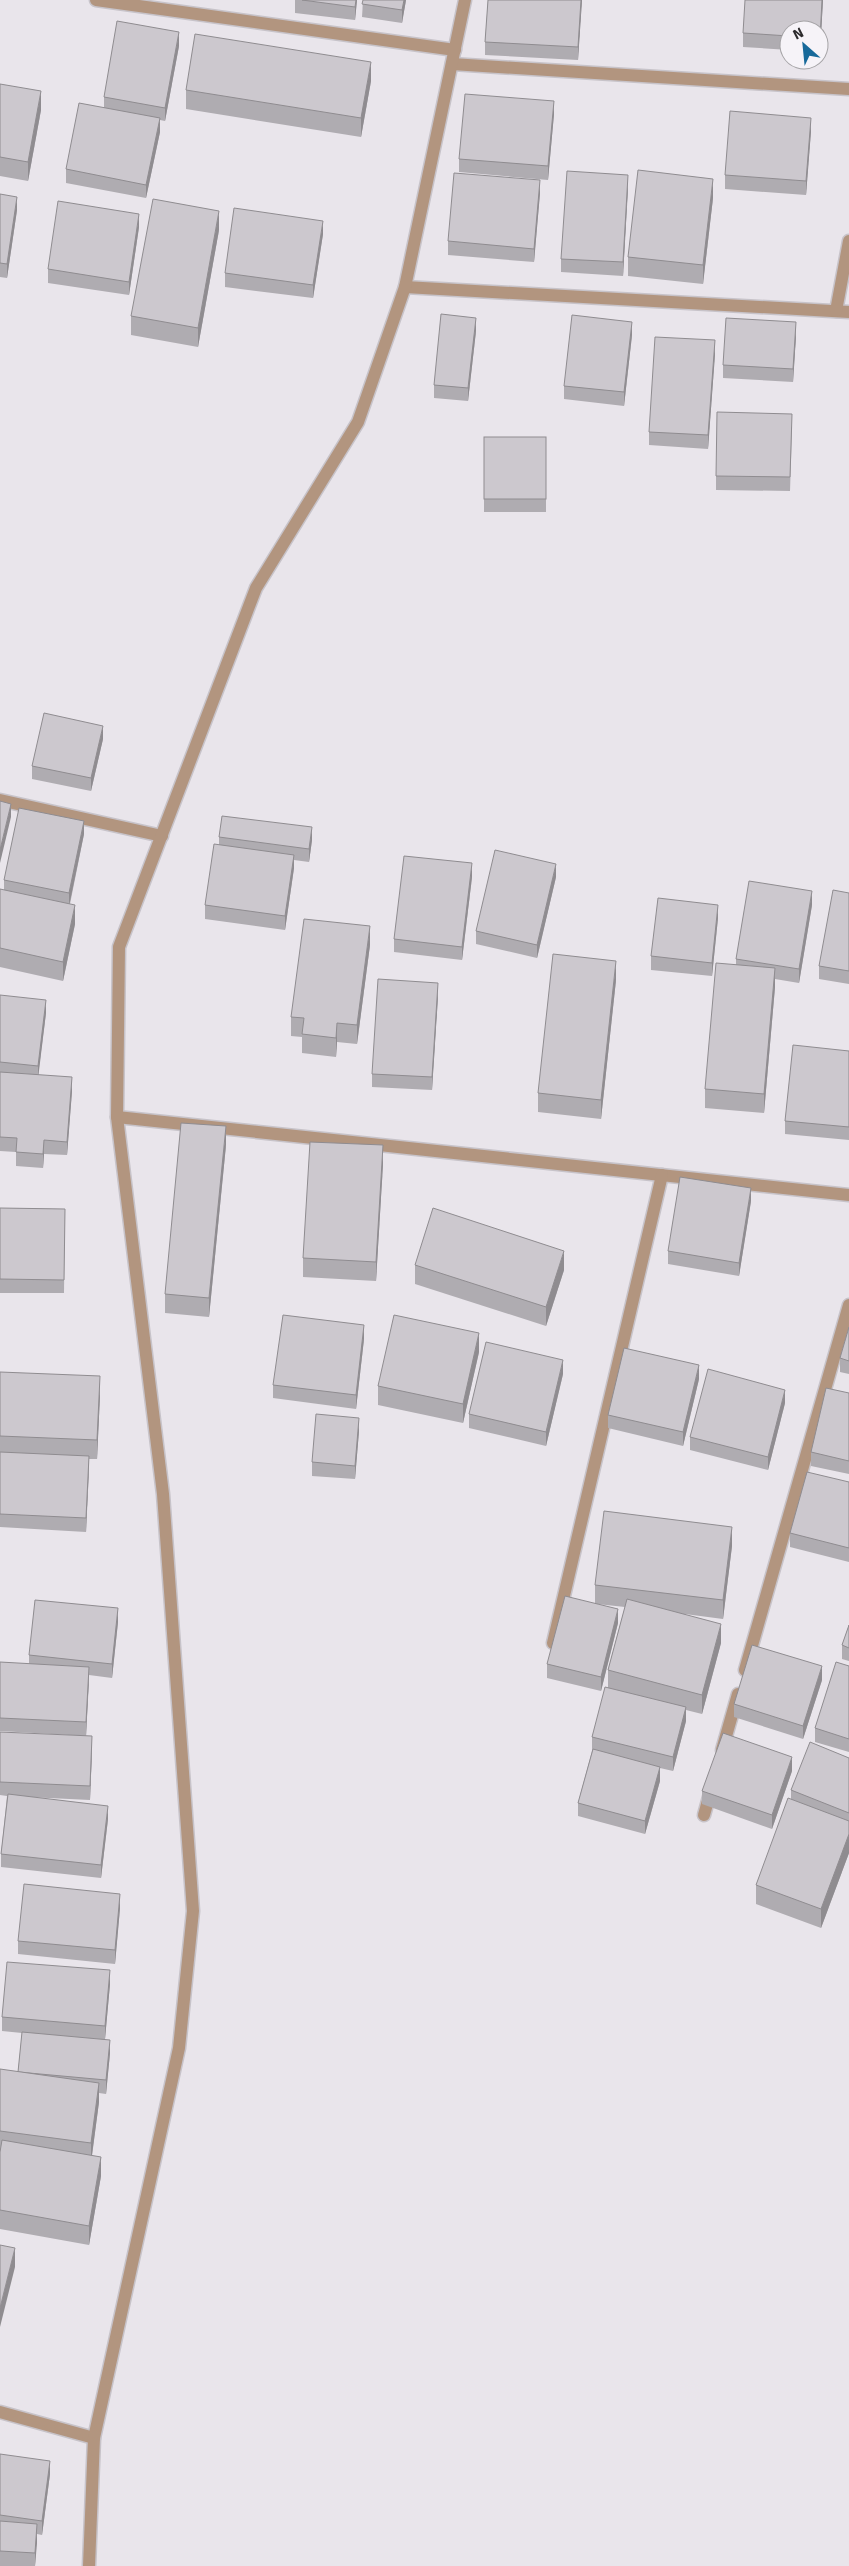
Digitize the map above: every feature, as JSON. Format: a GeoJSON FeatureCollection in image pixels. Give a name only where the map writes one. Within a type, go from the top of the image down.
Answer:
{"type":"FeatureCollection","features":[{"type":"Feature","properties":{"kind":"street"},"geometry":{"type":"LineString","coordinates":[[96,0],[455,50]]}},
{"type":"Feature","properties":{"kind":"street"},"geometry":{"type":"LineString","coordinates":[[89,2566],[94,2438],[179,2048],[193,1911],[163,1494],[117,1117],[119,947],[256,588],[358,422],[405,286],[465,0]]}},
{"type":"Feature","properties":{"kind":"street"},"geometry":{"type":"LineString","coordinates":[[452,64],[849,89]]}},
{"type":"Feature","properties":{"kind":"street"},"geometry":{"type":"LineString","coordinates":[[405,286],[843,311],[849,241]]}},
{"type":"Feature","properties":{"kind":"street"},"geometry":{"type":"LineString","coordinates":[[0,800],[162,836]]}},
{"type":"Feature","properties":{"kind":"street"},"geometry":{"type":"LineString","coordinates":[[117,1117],[849,1195]]}},
{"type":"Feature","properties":{"kind":"street"},"geometry":{"type":"LineString","coordinates":[[551,1652],[662,1175]]}},
{"type":"Feature","properties":{"kind":"street"},"geometry":{"type":"LineString","coordinates":[[720,1758],[849,1305]]}},
{"type":"Feature","properties":{"kind":"street"},"geometry":{"type":"LineString","coordinates":[[704,1815],[714,1777]]}},
{"type":"Feature","properties":{"kind":"street"},"geometry":{"type":"LineString","coordinates":[[0,2412],[94,2438]]}},
{"type":"Feature","properties":{"kind":"building"},"geometry":{"type":"Polygon","coordinates":[[[302,0],[356,0],[355,7],[302,0]]]}},
{"type":"Feature","properties":{"kind":"building"},"geometry":{"type":"Polygon","coordinates":[[[363,0],[404,0],[402,10],[362,4],[363,0]]]}},
{"type":"Feature","properties":{"kind":"building"},"geometry":{"type":"Polygon","coordinates":[[[488,0],[581,0],[578,47],[485,42],[488,0]]]}},
{"type":"Feature","properties":{"kind":"building"},"geometry":{"type":"Polygon","coordinates":[[[745,0],[822,0],[821,20],[779,20],[779,35],[743,33],[745,0]]]}},
{"type":"Feature","properties":{"kind":"building"},"geometry":{"type":"Polygon","coordinates":[[[117,21],[179,32],[165,108],[104,97],[117,21]]]}},
{"type":"Feature","properties":{"kind":"building"},"geometry":{"type":"Polygon","coordinates":[[[195,34],[371,62],[361,118],[186,90],[195,34]]]}},
{"type":"Feature","properties":{"kind":"building"},"geometry":{"type":"Polygon","coordinates":[[[0,84],[41,91],[28,162],[0,157],[0,84]]]}},
{"type":"Feature","properties":{"kind":"building"},"geometry":{"type":"Polygon","coordinates":[[[465,94],[554,101],[548,166],[459,159],[465,94]]]}},
{"type":"Feature","properties":{"kind":"building"},"geometry":{"type":"Polygon","coordinates":[[[79,103],[160,118],[146,185],[66,169],[79,103]]]}},
{"type":"Feature","properties":{"kind":"building"},"geometry":{"type":"Polygon","coordinates":[[[730,111],[811,118],[806,181],[725,175],[730,111]]]}},
{"type":"Feature","properties":{"kind":"building"},"geometry":{"type":"Polygon","coordinates":[[[638,170],[713,179],[703,265],[628,257],[638,170]]]}},
{"type":"Feature","properties":{"kind":"building"},"geometry":{"type":"Polygon","coordinates":[[[567,171],[628,175],[623,262],[561,259],[567,171]]]}},
{"type":"Feature","properties":{"kind":"building"},"geometry":{"type":"Polygon","coordinates":[[[454,173],[540,180],[534,249],[448,241],[454,173]]]}},
{"type":"Feature","properties":{"kind":"building"},"geometry":{"type":"Polygon","coordinates":[[[0,194],[17,197],[7,264],[0,263],[0,194]]]}},
{"type":"Feature","properties":{"kind":"building"},"geometry":{"type":"Polygon","coordinates":[[[153,199],[219,211],[198,328],[131,316],[153,199]]]}},
{"type":"Feature","properties":{"kind":"building"},"geometry":{"type":"Polygon","coordinates":[[[58,201],[139,214],[129,282],[48,269],[58,201]]]}},
{"type":"Feature","properties":{"kind":"building"},"geometry":{"type":"Polygon","coordinates":[[[234,208],[323,221],[313,285],[225,273],[234,208]]]}},
{"type":"Feature","properties":{"kind":"building"},"geometry":{"type":"Polygon","coordinates":[[[441,314],[476,318],[468,388],[434,385],[441,314]]]}},
{"type":"Feature","properties":{"kind":"building"},"geometry":{"type":"Polygon","coordinates":[[[572,315],[632,322],[624,392],[564,386],[572,315]]]}},
{"type":"Feature","properties":{"kind":"building"},"geometry":{"type":"Polygon","coordinates":[[[726,318],[796,322],[793,369],[723,365],[726,318]]]}},
{"type":"Feature","properties":{"kind":"building"},"geometry":{"type":"Polygon","coordinates":[[[655,337],[715,340],[708,435],[649,432],[655,337]]]}},
{"type":"Feature","properties":{"kind":"building"},"geometry":{"type":"Polygon","coordinates":[[[717,412],[792,414],[790,477],[716,476],[717,412]]]}},
{"type":"Feature","properties":{"kind":"building"},"geometry":{"type":"Polygon","coordinates":[[[484,437],[546,437],[546,499],[484,499],[484,437]]]}},
{"type":"Feature","properties":{"kind":"building"},"geometry":{"type":"Polygon","coordinates":[[[44,713],[103,726],[91,778],[32,766],[44,713]]]}},
{"type":"Feature","properties":{"kind":"building"},"geometry":{"type":"Polygon","coordinates":[[[0,801],[11,804],[0,850],[0,801]]]}},
{"type":"Feature","properties":{"kind":"building"},"geometry":{"type":"Polygon","coordinates":[[[19,808],[84,821],[69,893],[4,880],[19,808]]]}},
{"type":"Feature","properties":{"kind":"building"},"geometry":{"type":"Polygon","coordinates":[[[222,816],[312,827],[309,849],[219,837],[222,816]]]}},
{"type":"Feature","properties":{"kind":"building"},"geometry":{"type":"Polygon","coordinates":[[[214,844],[294,855],[285,916],[205,905],[214,844]]]}},
{"type":"Feature","properties":{"kind":"building"},"geometry":{"type":"Polygon","coordinates":[[[495,850],[556,864],[537,945],[476,931],[495,850]]]}},
{"type":"Feature","properties":{"kind":"building"},"geometry":{"type":"Polygon","coordinates":[[[404,856],[472,863],[462,947],[394,939],[404,856]]]}},
{"type":"Feature","properties":{"kind":"building"},"geometry":{"type":"Polygon","coordinates":[[[749,881],[812,891],[799,969],[736,959],[749,881]]]}},
{"type":"Feature","properties":{"kind":"building"},"geometry":{"type":"Polygon","coordinates":[[[0,889],[75,905],[63,962],[0,948],[0,889]]]}},
{"type":"Feature","properties":{"kind":"building"},"geometry":{"type":"Polygon","coordinates":[[[833,890],[849,893],[849,971],[819,966],[833,890]]]}},
{"type":"Feature","properties":{"kind":"building"},"geometry":{"type":"Polygon","coordinates":[[[658,898],[718,905],[712,963],[651,956],[658,898]]]}},
{"type":"Feature","properties":{"kind":"building"},"geometry":{"type":"Polygon","coordinates":[[[304,919],[370,926],[357,1025],[337,1023],[336,1038],[302,1034],[304,1018],[291,1017],[304,919]]]}},
{"type":"Feature","properties":{"kind":"building"},"geometry":{"type":"Polygon","coordinates":[[[553,954],[616,961],[601,1100],[538,1093],[553,954]]]}},
{"type":"Feature","properties":{"kind":"building"},"geometry":{"type":"Polygon","coordinates":[[[716,963],[775,968],[764,1094],[705,1089],[716,963]]]}},
{"type":"Feature","properties":{"kind":"building"},"geometry":{"type":"Polygon","coordinates":[[[378,979],[438,983],[432,1077],[372,1074],[378,979]]]}},
{"type":"Feature","properties":{"kind":"building"},"geometry":{"type":"Polygon","coordinates":[[[0,995],[46,1000],[38,1066],[0,1062],[0,995]]]}},
{"type":"Feature","properties":{"kind":"building"},"geometry":{"type":"Polygon","coordinates":[[[793,1045],[849,1051],[849,1127],[785,1121],[793,1045]]]}},
{"type":"Feature","properties":{"kind":"building"},"geometry":{"type":"Polygon","coordinates":[[[0,1072],[72,1077],[67,1142],[44,1140],[43,1154],[16,1152],[17,1138],[0,1137],[0,1072]]]}},
{"type":"Feature","properties":{"kind":"building"},"geometry":{"type":"Polygon","coordinates":[[[181,1123],[226,1126],[209,1298],[165,1294],[181,1123]]]}},
{"type":"Feature","properties":{"kind":"building"},"geometry":{"type":"Polygon","coordinates":[[[310,1142],[383,1145],[376,1262],[303,1258],[310,1142]]]}},
{"type":"Feature","properties":{"kind":"building"},"geometry":{"type":"Polygon","coordinates":[[[680,1177],[751,1188],[739,1263],[668,1251],[680,1177]]]}},
{"type":"Feature","properties":{"kind":"building"},"geometry":{"type":"Polygon","coordinates":[[[0,1208],[65,1209],[64,1280],[0,1279],[0,1208]]]}},
{"type":"Feature","properties":{"kind":"building"},"geometry":{"type":"Polygon","coordinates":[[[433,1208],[564,1251],[546,1307],[415,1265],[433,1208]]]}},
{"type":"Feature","properties":{"kind":"building"},"geometry":{"type":"Polygon","coordinates":[[[283,1315],[364,1325],[356,1395],[273,1385],[283,1315]]]}},
{"type":"Feature","properties":{"kind":"building"},"geometry":{"type":"Polygon","coordinates":[[[394,1315],[479,1333],[463,1404],[378,1386],[394,1315]]]}},
{"type":"Feature","properties":{"kind":"building"},"geometry":{"type":"Polygon","coordinates":[[[849,1327],[849,1361],[840,1358],[849,1327]]]}},
{"type":"Feature","properties":{"kind":"building"},"geometry":{"type":"Polygon","coordinates":[[[486,1342],[563,1360],[546,1432],[469,1414],[486,1342]]]}},
{"type":"Feature","properties":{"kind":"building"},"geometry":{"type":"Polygon","coordinates":[[[624,1348],[699,1365],[683,1432],[608,1415],[624,1348]]]}},
{"type":"Feature","properties":{"kind":"building"},"geometry":{"type":"Polygon","coordinates":[[[708,1369],[785,1390],[768,1457],[690,1437],[708,1369]]]}},
{"type":"Feature","properties":{"kind":"building"},"geometry":{"type":"Polygon","coordinates":[[[0,1372],[100,1376],[97,1440],[0,1436],[0,1372]]]}},
{"type":"Feature","properties":{"kind":"building"},"geometry":{"type":"Polygon","coordinates":[[[826,1388],[849,1393],[849,1461],[811,1452],[826,1388]]]}},
{"type":"Feature","properties":{"kind":"building"},"geometry":{"type":"Polygon","coordinates":[[[316,1414],[359,1418],[355,1466],[312,1462],[316,1414]]]}},
{"type":"Feature","properties":{"kind":"building"},"geometry":{"type":"Polygon","coordinates":[[[0,1452],[89,1456],[86,1518],[0,1514],[0,1452]]]}},
{"type":"Feature","properties":{"kind":"building"},"geometry":{"type":"Polygon","coordinates":[[[807,1472],[849,1482],[849,1548],[790,1533],[807,1472]]]}},
{"type":"Feature","properties":{"kind":"building"},"geometry":{"type":"Polygon","coordinates":[[[604,1511],[732,1527],[723,1600],[595,1585],[604,1511]]]}},
{"type":"Feature","properties":{"kind":"building"},"geometry":{"type":"Polygon","coordinates":[[[565,1596],[618,1609],[601,1677],[547,1664],[565,1596]]]}},
{"type":"Feature","properties":{"kind":"building"},"geometry":{"type":"Polygon","coordinates":[[[627,1599],[721,1624],[702,1695],[608,1670],[627,1599]]]}},
{"type":"Feature","properties":{"kind":"building"},"geometry":{"type":"Polygon","coordinates":[[[35,1600],[118,1608],[112,1664],[29,1655],[35,1600]]]}},
{"type":"Feature","properties":{"kind":"building"},"geometry":{"type":"Polygon","coordinates":[[[849,1625],[849,1648],[842,1645],[849,1625]]]}},
{"type":"Feature","properties":{"kind":"building"},"geometry":{"type":"Polygon","coordinates":[[[752,1645],[822,1666],[803,1726],[734,1704],[752,1645]]]}},
{"type":"Feature","properties":{"kind":"building"},"geometry":{"type":"Polygon","coordinates":[[[0,1662],[89,1667],[86,1722],[0,1718],[0,1662]]]}},
{"type":"Feature","properties":{"kind":"building"},"geometry":{"type":"Polygon","coordinates":[[[836,1662],[849,1666],[849,1739],[815,1728],[836,1662]]]}},
{"type":"Feature","properties":{"kind":"building"},"geometry":{"type":"Polygon","coordinates":[[[605,1687],[686,1707],[673,1757],[592,1737],[605,1687]]]}},
{"type":"Feature","properties":{"kind":"building"},"geometry":{"type":"Polygon","coordinates":[[[0,1732],[92,1736],[90,1786],[0,1782],[0,1732]]]}},
{"type":"Feature","properties":{"kind":"building"},"geometry":{"type":"Polygon","coordinates":[[[723,1733],[792,1757],[772,1815],[702,1791],[723,1733]]]}},
{"type":"Feature","properties":{"kind":"building"},"geometry":{"type":"Polygon","coordinates":[[[810,1742],[849,1758],[849,1813],[791,1790],[810,1742]]]}},
{"type":"Feature","properties":{"kind":"building"},"geometry":{"type":"Polygon","coordinates":[[[593,1749],[660,1767],[645,1821],[578,1803],[593,1749]]]}},
{"type":"Feature","properties":{"kind":"building"},"geometry":{"type":"Polygon","coordinates":[[[8,1794],[108,1806],[101,1865],[1,1854],[8,1794]]]}},
{"type":"Feature","properties":{"kind":"building"},"geometry":{"type":"Polygon","coordinates":[[[788,1798],[849,1821],[849,1834],[821,1909],[756,1885],[788,1798]]]}},
{"type":"Feature","properties":{"kind":"building"},"geometry":{"type":"Polygon","coordinates":[[[24,1884],[120,1894],[115,1950],[18,1941],[24,1884]]]}},
{"type":"Feature","properties":{"kind":"building"},"geometry":{"type":"Polygon","coordinates":[[[7,1962],[110,1970],[105,2026],[2,2017],[7,1962]]]}},
{"type":"Feature","properties":{"kind":"building"},"geometry":{"type":"Polygon","coordinates":[[[22,2032],[110,2040],[106,2080],[18,2072],[22,2032]]]}},
{"type":"Feature","properties":{"kind":"building"},"geometry":{"type":"Polygon","coordinates":[[[0,2069],[99,2083],[91,2143],[0,2131],[0,2069]]]}},
{"type":"Feature","properties":{"kind":"building"},"geometry":{"type":"Polygon","coordinates":[[[2,2140],[101,2157],[89,2226],[0,2210],[0,2152],[2,2140]]]}},
{"type":"Feature","properties":{"kind":"building"},"geometry":{"type":"Polygon","coordinates":[[[0,2245],[15,2248],[0,2308],[0,2245]]]}},
{"type":"Feature","properties":{"kind":"building"},"geometry":{"type":"Polygon","coordinates":[[[0,2454],[50,2461],[42,2521],[0,2515],[0,2454]]]}},
{"type":"Feature","properties":{"kind":"building"},"geometry":{"type":"Polygon","coordinates":[[[0,2521],[37,2524],[35,2553],[0,2551],[0,2521]]]}}]}
